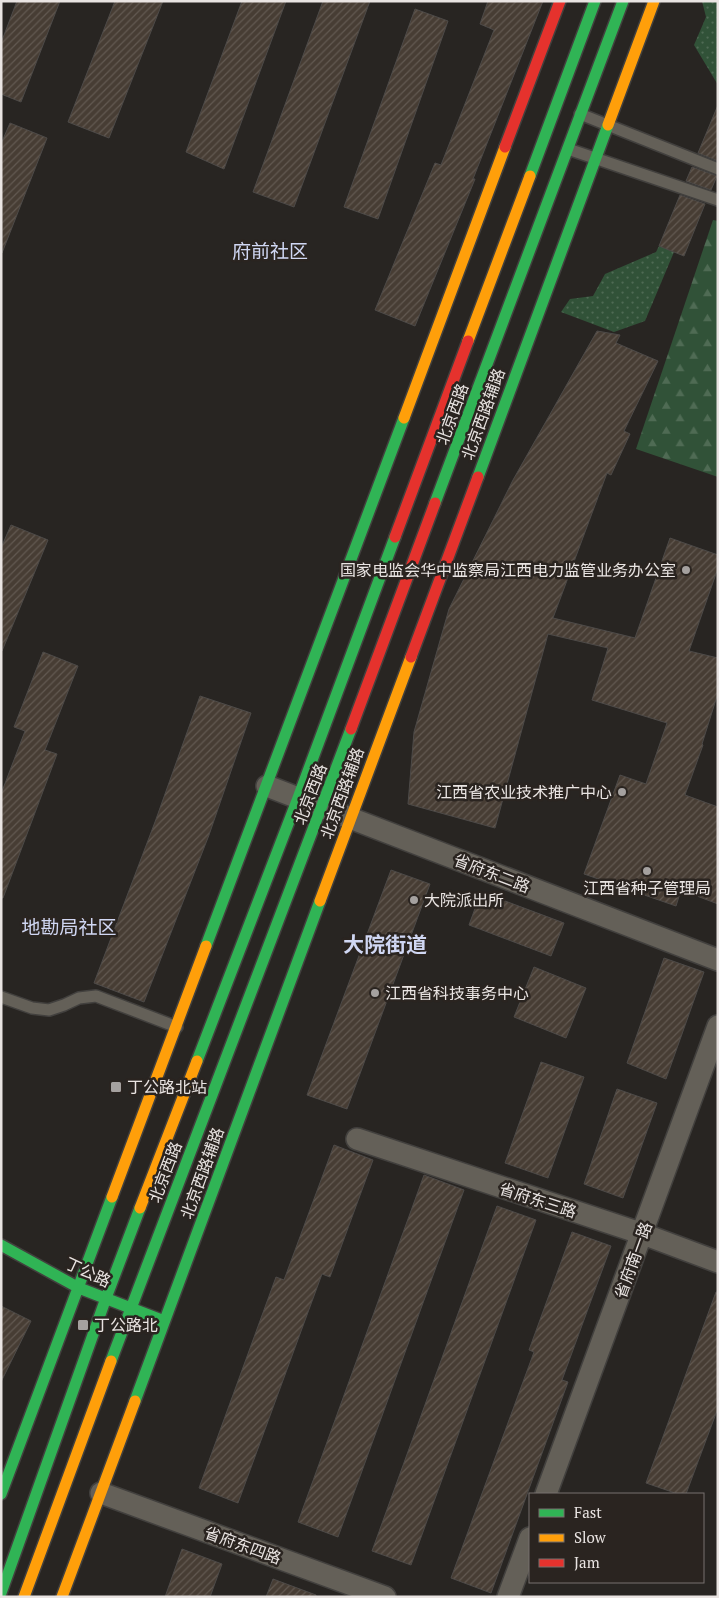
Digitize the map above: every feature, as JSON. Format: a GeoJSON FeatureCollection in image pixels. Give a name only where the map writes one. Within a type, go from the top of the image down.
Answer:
{"type":"FeatureCollection","features":[{"type":"Feature","properties":{"kind":"main road"},"geometry":{"type":"LineString","coordinates":[[1,1494],[560,1]]}},
{"type":"Feature","properties":{"kind":"main road","name":"北京西路"},"geometry":{"type":"LineString","coordinates":[[1,1592],[106,1298],[298,798],[595,1]]}},
{"type":"Feature","properties":{"kind":"main road","name":"北京西路"},"geometry":{"type":"LineString","coordinates":[[24,1597],[130,1308],[322,807],[580,114],[624,1]]}},
{"type":"Feature","properties":{"kind":"main road","name":"北京西路辅路"},"geometry":{"type":"LineString","coordinates":[[62,1597],[654,1]]}},
{"type":"Feature","properties":{"kind":"main road","name":"丁公路"},"geometry":{"type":"LineString","coordinates":[[1,1245],[78,1288],[164,1321]]}},
{"type":"Feature","properties":{"kind":"street","name":"省府东二路"},"geometry":{"type":"LineString","coordinates":[[267,786],[718,960]]}},
{"type":"Feature","properties":{"kind":"street","name":"省府南一路"},"geometry":{"type":"LineString","coordinates":[[546,1493],[718,1026]]}},
{"type":"Feature","properties":{"kind":"street","name":"省府东三路"},"geometry":{"type":"LineString","coordinates":[[357,1139],[643,1234],[718,1262]]}},
{"type":"Feature","properties":{"kind":"street","name":"省府东四路"},"geometry":{"type":"LineString","coordinates":[[101,1493],[385,1597]]}},
{"type":"Feature","properties":{"kind":"street"},"geometry":{"type":"LineString","coordinates":[[508,1597],[529,1541]]}},
{"type":"Feature","properties":{"kind":"lane"},"geometry":{"type":"LineString","coordinates":[[580,114],[718,169]]}},
{"type":"Feature","properties":{"kind":"lane"},"geometry":{"type":"LineString","coordinates":[[568,149],[718,200]]}},
{"type":"Feature","properties":{"kind":"lane"},"geometry":{"type":"LineString","coordinates":[[1,997],[32,1008],[49,1010],[79,998],[96,996],[177,1027]]}},
{"type":"Feature","properties":{"kind":"green space"},"geometry":{"type":"Polygon","coordinates":[[[702,1],[718,1],[718,85],[694,45],[706,17],[702,1]]]}},
{"type":"Feature","properties":{"kind":"green space"},"geometry":{"type":"Polygon","coordinates":[[[713,220],[718,221],[718,477],[636,449],[713,220]]]}},
{"type":"Feature","properties":{"kind":"green space"},"geometry":{"type":"Polygon","coordinates":[[[659,246],[674,252],[645,321],[614,332],[561,312],[570,299],[593,296],[605,274],[656,252],[659,246]]]}},
{"type":"Feature","properties":{"kind":"building"},"geometry":{"type":"Polygon","coordinates":[[[17,1],[60,1],[21,102],[1,94],[1,43],[17,1]]]}},
{"type":"Feature","properties":{"kind":"building"},"geometry":{"type":"Polygon","coordinates":[[[115,1],[163,1],[109,138],[68,122],[115,1]]]}},
{"type":"Feature","properties":{"kind":"building"},"geometry":{"type":"Polygon","coordinates":[[[242,1],[286,1],[224,169],[186,152],[242,1]]]}},
{"type":"Feature","properties":{"kind":"building"},"geometry":{"type":"Polygon","coordinates":[[[323,1],[370,1],[294,207],[253,192],[323,1]]]}},
{"type":"Feature","properties":{"kind":"building"},"geometry":{"type":"Polygon","coordinates":[[[488,1],[543,1],[473,179],[475,179],[415,326],[375,310],[435,163],[441,165],[494,30],[480,24],[488,1]]]}},
{"type":"Feature","properties":{"kind":"building"},"geometry":{"type":"Polygon","coordinates":[[[415,9],[448,21],[378,219],[344,207],[415,9]]]}},
{"type":"Feature","properties":{"kind":"building"},"geometry":{"type":"Polygon","coordinates":[[[718,105],[718,161],[698,153],[718,105]]]}},
{"type":"Feature","properties":{"kind":"building"},"geometry":{"type":"Polygon","coordinates":[[[10,123],[47,138],[2,253],[1,144],[10,123]]]}},
{"type":"Feature","properties":{"kind":"building"},"geometry":{"type":"Polygon","coordinates":[[[692,167],[717,176],[711,190],[686,181],[692,167]]]}},
{"type":"Feature","properties":{"kind":"building"},"geometry":{"type":"Polygon","coordinates":[[[680,195],[705,204],[684,256],[659,246],[680,195]]]}},
{"type":"Feature","properties":{"kind":"building"},"geometry":{"type":"Polygon","coordinates":[[[597,331],[620,335],[616,343],[658,361],[624,431],[630,434],[611,475],[607,473],[553,618],[635,638],[670,538],[718,555],[718,568],[689,651],[718,658],[718,693],[703,745],[685,795],[718,807],[718,904],[681,890],[676,906],[584,874],[620,775],[646,784],[667,723],[592,700],[608,648],[548,634],[495,828],[408,804],[414,732],[449,609],[513,480],[597,331]]]}},
{"type":"Feature","properties":{"kind":"building"},"geometry":{"type":"Polygon","coordinates":[[[11,525],[48,540],[2,651],[1,548],[11,525]]]}},
{"type":"Feature","properties":{"kind":"building"},"geometry":{"type":"Polygon","coordinates":[[[43,652],[78,666],[45,750],[57,754],[3,898],[1,898],[1,794],[25,731],[14,727],[43,652]]]}},
{"type":"Feature","properties":{"kind":"building"},"geometry":{"type":"Polygon","coordinates":[[[200,696],[251,713],[209,835],[144,1002],[94,983],[200,696]]]}},
{"type":"Feature","properties":{"kind":"building"},"geometry":{"type":"Polygon","coordinates":[[[391,870],[430,884],[347,1109],[307,1095],[391,870]]]}},
{"type":"Feature","properties":{"kind":"building"},"geometry":{"type":"Polygon","coordinates":[[[481,892],[564,923],[551,956],[469,925],[481,892]]]}},
{"type":"Feature","properties":{"kind":"building"},"geometry":{"type":"Polygon","coordinates":[[[664,958],[704,972],[666,1079],[627,1063],[664,958]]]}},
{"type":"Feature","properties":{"kind":"building"},"geometry":{"type":"Polygon","coordinates":[[[534,967],[586,988],[566,1038],[514,1017],[534,967]]]}},
{"type":"Feature","properties":{"kind":"building"},"geometry":{"type":"Polygon","coordinates":[[[541,1062],[584,1077],[548,1178],[505,1163],[541,1062]]]}},
{"type":"Feature","properties":{"kind":"building"},"geometry":{"type":"Polygon","coordinates":[[[617,1089],[657,1103],[623,1198],[584,1184],[617,1089]]]}},
{"type":"Feature","properties":{"kind":"building"},"geometry":{"type":"Polygon","coordinates":[[[334,1145],[373,1160],[330,1277],[322,1274],[238,1503],[199,1488],[276,1277],[284,1280],[334,1145]]]}},
{"type":"Feature","properties":{"kind":"building"},"geometry":{"type":"Polygon","coordinates":[[[424,1175],[464,1190],[338,1537],[298,1522],[424,1175]]]}},
{"type":"Feature","properties":{"kind":"building"},"geometry":{"type":"Polygon","coordinates":[[[497,1206],[536,1220],[411,1565],[372,1551],[497,1206]]]}},
{"type":"Feature","properties":{"kind":"building"},"geometry":{"type":"Polygon","coordinates":[[[572,1232],[611,1246],[562,1380],[568,1382],[491,1593],[451,1578],[534,1352],[529,1350],[572,1232]]]}},
{"type":"Feature","properties":{"kind":"building"},"geometry":{"type":"Polygon","coordinates":[[[716,1292],[718,1292],[718,1408],[686,1493],[675,1493],[646,1483],[716,1292]]]}},
{"type":"Feature","properties":{"kind":"building"},"geometry":{"type":"Polygon","coordinates":[[[1,1306],[31,1321],[1,1382],[1,1306]]]}},
{"type":"Feature","properties":{"kind":"building"},"geometry":{"type":"Polygon","coordinates":[[[182,1549],[222,1564],[210,1597],[165,1597],[182,1549]]]}},
{"type":"Feature","properties":{"kind":"building"},"geometry":{"type":"Polygon","coordinates":[[[273,1579],[316,1595],[316,1597],[266,1597],[273,1579]]]}},
{"type":"Feature","properties":{"kind":"traffic: fast"},"geometry":{"type":"LineString","coordinates":[[530,176],[595,1]]}},
{"type":"Feature","properties":{"kind":"traffic: fast"},"geometry":{"type":"LineString","coordinates":[[435,503],[623,1]]}},
{"type":"Feature","properties":{"kind":"traffic: fast"},"geometry":{"type":"LineString","coordinates":[[478,477],[608,125]]}},
{"type":"Feature","properties":{"kind":"traffic: fast"},"geometry":{"type":"LineString","coordinates":[[206,946],[404,418]]}},
{"type":"Feature","properties":{"kind":"traffic: fast"},"geometry":{"type":"LineString","coordinates":[[197,1061],[298,798],[395,537]]}},
{"type":"Feature","properties":{"kind":"traffic: fast"},"geometry":{"type":"LineString","coordinates":[[111,1361],[351,729]]}},
{"type":"Feature","properties":{"kind":"traffic: fast"},"geometry":{"type":"LineString","coordinates":[[135,1401],[320,901]]}},
{"type":"Feature","properties":{"kind":"traffic: fast"},"geometry":{"type":"LineString","coordinates":[[1,1494],[112,1197]]}},
{"type":"Feature","properties":{"kind":"traffic: fast"},"geometry":{"type":"LineString","coordinates":[[1,1593],[140,1208]]}},
{"type":"Feature","properties":{"kind":"traffic: fast"},"geometry":{"type":"LineString","coordinates":[[1,1245],[79,1288],[164,1321]]}},
{"type":"Feature","properties":{"kind":"traffic: slow"},"geometry":{"type":"LineString","coordinates":[[608,125],[654,1]]}},
{"type":"Feature","properties":{"kind":"traffic: slow"},"geometry":{"type":"LineString","coordinates":[[404,418],[505,147]]}},
{"type":"Feature","properties":{"kind":"traffic: slow"},"geometry":{"type":"LineString","coordinates":[[468,341],[530,176]]}},
{"type":"Feature","properties":{"kind":"traffic: slow"},"geometry":{"type":"LineString","coordinates":[[320,901],[411,657]]}},
{"type":"Feature","properties":{"kind":"traffic: slow"},"geometry":{"type":"LineString","coordinates":[[112,1197],[206,946]]}},
{"type":"Feature","properties":{"kind":"traffic: slow"},"geometry":{"type":"LineString","coordinates":[[140,1208],[197,1061]]}},
{"type":"Feature","properties":{"kind":"traffic: slow"},"geometry":{"type":"LineString","coordinates":[[24,1597],[111,1361]]}},
{"type":"Feature","properties":{"kind":"traffic: slow"},"geometry":{"type":"LineString","coordinates":[[62,1597],[135,1401]]}},
{"type":"Feature","properties":{"kind":"traffic: jam"},"geometry":{"type":"LineString","coordinates":[[505,147],[560,1]]}},
{"type":"Feature","properties":{"kind":"traffic: jam"},"geometry":{"type":"LineString","coordinates":[[395,537],[468,341]]}},
{"type":"Feature","properties":{"kind":"traffic: jam"},"geometry":{"type":"LineString","coordinates":[[411,657],[478,477]]}},
{"type":"Feature","properties":{"kind":"traffic: jam"},"geometry":{"type":"LineString","coordinates":[[351,729],[435,503]]}},
{"type":"Feature","properties":{"kind":"place","name":"国家电监会华中监察局江西电力监管业务办公室"},"geometry":{"type":"Point","coordinates":[686,570]}},
{"type":"Feature","properties":{"kind":"place","name":"江西省农业技术推广中心"},"geometry":{"type":"Point","coordinates":[622,792]}},
{"type":"Feature","properties":{"kind":"place","name":"江西省种子管理局"},"geometry":{"type":"Point","coordinates":[647,871]}},
{"type":"Feature","properties":{"kind":"place","name":"大院派出所"},"geometry":{"type":"Point","coordinates":[414,900]}},
{"type":"Feature","properties":{"kind":"place","name":"江西省科技事务中心"},"geometry":{"type":"Point","coordinates":[375,993]}},
{"type":"Feature","properties":{"kind":"place","name":"丁公路北站"},"geometry":{"type":"Point","coordinates":[116,1087]}},
{"type":"Feature","properties":{"kind":"place","name":"丁公路北"},"geometry":{"type":"Point","coordinates":[83,1325]}},
{"type":"Feature","properties":{"kind":"district","name":"府前社区"},"geometry":{"type":"Point","coordinates":[270,251]}},
{"type":"Feature","properties":{"kind":"district","name":"地勘局社区"},"geometry":{"type":"Point","coordinates":[69,927]}},
{"type":"Feature","properties":{"kind":"district","name":"大院街道"},"geometry":{"type":"Point","coordinates":[385,945]}}]}
